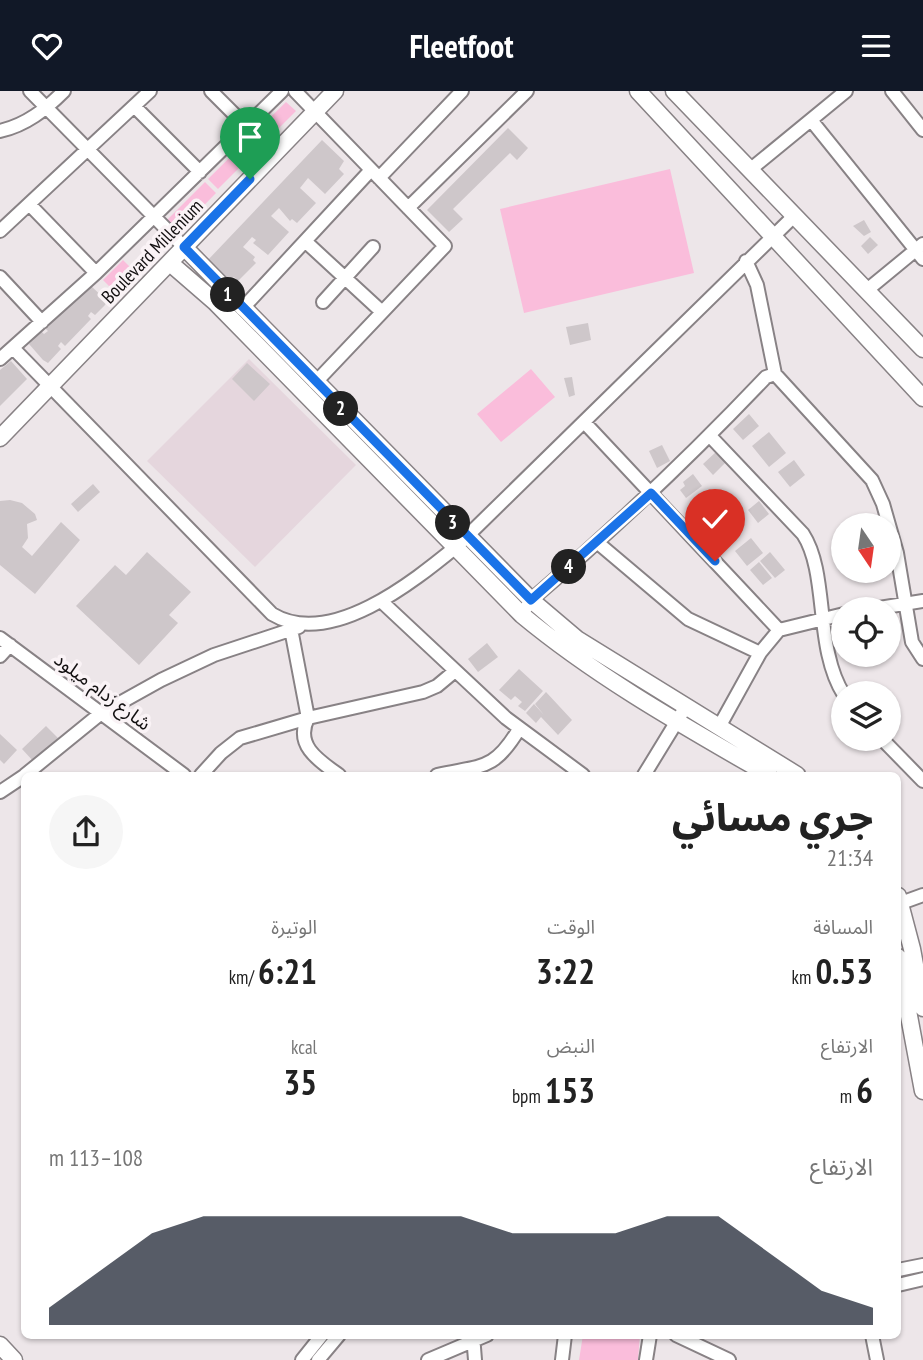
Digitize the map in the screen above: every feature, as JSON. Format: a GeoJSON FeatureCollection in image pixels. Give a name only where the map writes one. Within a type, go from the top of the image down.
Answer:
{"type":"FeatureCollection","features":[{"type":"Feature","properties":{"kind":"main road","name":"Boulevard Millenium"},"geometry":{"type":"LineString","coordinates":[[0,439],[335,91]]}},
{"type":"Feature","properties":{"kind":"main road"},"geometry":{"type":"LineString","coordinates":[[638,91],[923,398]]}},
{"type":"Feature","properties":{"kind":"main road"},"geometry":{"type":"LineString","coordinates":[[674,91],[923,349]]}},
{"type":"Feature","properties":{"kind":"main road"},"geometry":{"type":"LineString","coordinates":[[184,247],[462,541],[522,615],[568,653],[681,715],[719,727],[792,772]]}},
{"type":"Feature","properties":{"kind":"main road"},"geometry":{"type":"LineString","coordinates":[[170,263],[215,302],[462,541],[578,639],[681,715],[765,772]]}},
{"type":"Feature","properties":{"kind":"main road"},"geometry":{"type":"LineString","coordinates":[[901,914],[923,1091]]}},
{"type":"Feature","properties":{"kind":"main road"},"geometry":{"type":"LineString","coordinates":[[901,964],[912,992],[923,1008]]}},
{"type":"Feature","properties":{"kind":"main road"},"geometry":{"type":"LineString","coordinates":[[0,1345],[14,1360]]}},
{"type":"Feature","properties":{"kind":"street"},"geometry":{"type":"LineString","coordinates":[[30,91],[152,218],[184,247]]}},
{"type":"Feature","properties":{"kind":"street"},"geometry":{"type":"LineString","coordinates":[[0,131],[21,125],[47,108],[64,91]]}},
{"type":"Feature","properties":{"kind":"street"},"geometry":{"type":"LineString","coordinates":[[0,231],[150,91]]}},
{"type":"Feature","properties":{"kind":"street"},"geometry":{"type":"LineString","coordinates":[[211,91],[246,126]]}},
{"type":"Feature","properties":{"kind":"street"},"geometry":{"type":"LineString","coordinates":[[0,359],[96,273],[282,91]]}},
{"type":"Feature","properties":{"kind":"street"},"geometry":{"type":"LineString","coordinates":[[295,91],[445,246],[315,383]]}},
{"type":"Feature","properties":{"kind":"street"},"geometry":{"type":"LineString","coordinates":[[242,309],[306,242],[462,91]]}},
{"type":"Feature","properties":{"kind":"street"},"geometry":{"type":"LineString","coordinates":[[408,208],[527,91]]}},
{"type":"Feature","properties":{"kind":"street"},"geometry":{"type":"LineString","coordinates":[[751,169],[846,91]]}},
{"type":"Feature","properties":{"kind":"street"},"geometry":{"type":"LineString","coordinates":[[892,91],[923,130]]}},
{"type":"Feature","properties":{"kind":"street"},"geometry":{"type":"LineString","coordinates":[[134,106],[200,172]]}},
{"type":"Feature","properties":{"kind":"street"},"geometry":{"type":"LineString","coordinates":[[811,120],[920,251],[867,290]]}},
{"type":"Feature","properties":{"kind":"street"},"geometry":{"type":"LineString","coordinates":[[29,204],[96,273]]}},
{"type":"Feature","properties":{"kind":"street"},"geometry":{"type":"LineString","coordinates":[[30,772],[100,714],[194,664],[381,601],[410,586],[462,541],[795,215]]}},
{"type":"Feature","properties":{"kind":"street"},"geometry":{"type":"LineString","coordinates":[[306,242],[382,312]]}},
{"type":"Feature","properties":{"kind":"street"},"geometry":{"type":"LineString","coordinates":[[323,302],[373,247]]}},
{"type":"Feature","properties":{"kind":"street"},"geometry":{"type":"LineString","coordinates":[[746,261],[760,297],[775,374],[872,480],[884,504],[912,642],[923,659]]}},
{"type":"Feature","properties":{"kind":"street"},"geometry":{"type":"LineString","coordinates":[[0,277],[42,322]]}},
{"type":"Feature","properties":{"kind":"street"},"geometry":{"type":"LineString","coordinates":[[13,348],[272,614],[287,623],[306,625]]}},
{"type":"Feature","properties":{"kind":"street"},"geometry":{"type":"LineString","coordinates":[[522,615],[531,600],[651,493],[766,377],[775,374]]}},
{"type":"Feature","properties":{"kind":"street"},"geometry":{"type":"LineString","coordinates":[[584,422],[779,630]]}},
{"type":"Feature","properties":{"kind":"street"},"geometry":{"type":"LineString","coordinates":[[710,436],[803,534],[813,549],[820,617],[835,681]]}},
{"type":"Feature","properties":{"kind":"street"},"geometry":{"type":"LineString","coordinates":[[598,543],[688,619],[760,653]]}},
{"type":"Feature","properties":{"kind":"street"},"geometry":{"type":"LineString","coordinates":[[381,601],[519,729],[579,772]]}},
{"type":"Feature","properties":{"kind":"street"},"geometry":{"type":"LineString","coordinates":[[901,605],[923,601]]}},
{"type":"Feature","properties":{"kind":"street"},"geometry":{"type":"LineString","coordinates":[[719,727],[760,653],[779,630],[831,616]]}},
{"type":"Feature","properties":{"kind":"street"},"geometry":{"type":"LineString","coordinates":[[292,629],[308,718],[302,732],[303,738],[316,758],[335,772]]}},
{"type":"Feature","properties":{"kind":"street"},"geometry":{"type":"LineString","coordinates":[[0,656],[5,642]]}},
{"type":"Feature","properties":{"kind":"street","name":"شارع زدام ميلود"},"geometry":{"type":"LineString","coordinates":[[5,642],[180,772]]}},
{"type":"Feature","properties":{"kind":"street"},"geometry":{"type":"LineString","coordinates":[[204,772],[240,738],[308,718],[423,692],[437,686],[455,671]]}},
{"type":"Feature","properties":{"kind":"street"},"geometry":{"type":"LineString","coordinates":[[646,772],[681,715]]}},
{"type":"Feature","properties":{"kind":"street"},"geometry":{"type":"LineString","coordinates":[[451,772],[487,764],[503,755],[519,729]]}},
{"type":"Feature","properties":{"kind":"street"},"geometry":{"type":"LineString","coordinates":[[894,751],[923,781]]}},
{"type":"Feature","properties":{"kind":"street"},"geometry":{"type":"LineString","coordinates":[[0,792],[21,779]]}},
{"type":"Feature","properties":{"kind":"street"},"geometry":{"type":"LineString","coordinates":[[901,900],[923,895]]}},
{"type":"Feature","properties":{"kind":"street"},"geometry":{"type":"LineString","coordinates":[[901,1270],[923,1265]]}},
{"type":"Feature","properties":{"kind":"street"},"geometry":{"type":"LineString","coordinates":[[901,1284],[923,1279]]}},
{"type":"Feature","properties":{"kind":"street"},"geometry":{"type":"LineString","coordinates":[[311,1358],[320,1339]]}},
{"type":"Feature","properties":{"kind":"street"},"geometry":{"type":"LineString","coordinates":[[311,1358],[334,1339]]}},
{"type":"Feature","properties":{"kind":"street"},"geometry":{"type":"LineString","coordinates":[[428,1360],[471,1339]]}},
{"type":"Feature","properties":{"kind":"street"},"geometry":{"type":"LineString","coordinates":[[473,1339],[475,1360]]}},
{"type":"Feature","properties":{"kind":"street"},"geometry":{"type":"LineString","coordinates":[[562,1360],[565,1339]]}},
{"type":"Feature","properties":{"kind":"street"},"geometry":{"type":"LineString","coordinates":[[646,1360],[649,1339]]}},
{"type":"Feature","properties":{"kind":"street"},"geometry":{"type":"LineString","coordinates":[[684,1339],[729,1360]]}},
{"type":"Feature","properties":{"kind":"street"},"geometry":{"type":"LineString","coordinates":[[873,1339],[877,1360]]}},
{"type":"Feature","properties":{"kind":"shaded area"},"geometry":{"type":"Polygon","coordinates":[[[286,102],[296,111],[218,189],[208,179],[286,102]]]}},
{"type":"Feature","properties":{"kind":"shaded area"},"geometry":{"type":"Polygon","coordinates":[[[670,169],[694,273],[524,313],[500,209],[670,169]]]}},
{"type":"Feature","properties":{"kind":"shaded area"},"geometry":{"type":"Polygon","coordinates":[[[205,182],[216,193],[179,231],[167,220],[205,182]]]}},
{"type":"Feature","properties":{"kind":"shaded area"},"geometry":{"type":"Polygon","coordinates":[[[123,260],[138,275],[118,295],[103,280],[123,260]]]}},
{"type":"Feature","properties":{"kind":"shaded area"},"geometry":{"type":"Polygon","coordinates":[[[249,359],[356,465],[255,567],[147,461],[249,359]]]}},
{"type":"Feature","properties":{"kind":"shaded area"},"geometry":{"type":"Polygon","coordinates":[[[531,369],[555,397],[501,442],[477,414],[531,369]]]}},
{"type":"Feature","properties":{"kind":"shaded area"},"geometry":{"type":"Polygon","coordinates":[[[582,1339],[640,1339],[638,1360],[579,1360],[582,1339]]]}},
{"type":"Feature","properties":{"kind":"building"},"geometry":{"type":"Polygon","coordinates":[[[508,128],[528,148],[517,160],[510,153],[453,209],[463,219],[449,232],[427,210],[508,128]]]}},
{"type":"Feature","properties":{"kind":"building"},"geometry":{"type":"Polygon","coordinates":[[[322,140],[344,161],[339,169],[344,174],[325,194],[308,178],[300,188],[316,203],[297,223],[292,219],[290,221],[279,208],[271,216],[289,232],[268,255],[253,243],[256,240],[252,237],[243,247],[255,257],[253,260],[256,263],[238,281],[234,277],[230,282],[207,261],[322,140]]]}},
{"type":"Feature","properties":{"kind":"building"},"geometry":{"type":"Polygon","coordinates":[[[864,220],[871,232],[864,236],[853,226],[864,220]]]}},
{"type":"Feature","properties":{"kind":"building"},"geometry":{"type":"Polygon","coordinates":[[[870,237],[878,245],[868,254],[861,246],[870,237]]]}},
{"type":"Feature","properties":{"kind":"building"},"geometry":{"type":"Polygon","coordinates":[[[90,285],[107,301],[105,305],[95,315],[91,312],[88,316],[91,319],[65,346],[61,342],[58,346],[61,349],[48,363],[29,344],[41,331],[44,334],[48,331],[45,328],[90,285]]]}},
{"type":"Feature","properties":{"kind":"building"},"geometry":{"type":"Polygon","coordinates":[[[588,323],[591,340],[570,345],[566,327],[588,323]]]}},
{"type":"Feature","properties":{"kind":"building"},"geometry":{"type":"Polygon","coordinates":[[[11,361],[27,379],[0,406],[0,370],[11,361]]]}},
{"type":"Feature","properties":{"kind":"building"},"geometry":{"type":"Polygon","coordinates":[[[247,363],[270,384],[254,401],[232,379],[247,363]]]}},
{"type":"Feature","properties":{"kind":"building"},"geometry":{"type":"Polygon","coordinates":[[[572,377],[575,395],[569,397],[564,378],[572,377]]]}},
{"type":"Feature","properties":{"kind":"building"},"geometry":{"type":"Polygon","coordinates":[[[749,414],[759,426],[743,440],[733,429],[749,414]]]}},
{"type":"Feature","properties":{"kind":"building"},"geometry":{"type":"Polygon","coordinates":[[[769,432],[786,453],[769,467],[752,446],[769,432]]]}},
{"type":"Feature","properties":{"kind":"building"},"geometry":{"type":"Polygon","coordinates":[[[662,445],[670,461],[657,468],[649,451],[662,445]]]}},
{"type":"Feature","properties":{"kind":"building"},"geometry":{"type":"Polygon","coordinates":[[[717,451],[727,461],[713,475],[703,464],[717,451]]]}},
{"type":"Feature","properties":{"kind":"building"},"geometry":{"type":"Polygon","coordinates":[[[794,460],[805,475],[790,487],[778,472],[794,460]]]}},
{"type":"Feature","properties":{"kind":"building"},"geometry":{"type":"Polygon","coordinates":[[[693,474],[702,486],[686,498],[680,490],[685,486],[683,482],[693,474]]]}},
{"type":"Feature","properties":{"kind":"building"},"geometry":{"type":"Polygon","coordinates":[[[93,484],[100,492],[78,512],[71,504],[93,484]]]}},
{"type":"Feature","properties":{"kind":"building"},"geometry":{"type":"Polygon","coordinates":[[[710,489],[730,515],[726,518],[730,523],[718,532],[706,517],[701,521],[689,506],[710,489]]]}},
{"type":"Feature","properties":{"kind":"building"},"geometry":{"type":"Polygon","coordinates":[[[0,501],[22,503],[35,514],[37,520],[27,524],[28,538],[22,547],[32,556],[61,522],[80,540],[35,594],[0,565],[0,501]]]}},
{"type":"Feature","properties":{"kind":"building"},"geometry":{"type":"Polygon","coordinates":[[[759,501],[769,514],[758,523],[748,510],[759,501]]]}},
{"type":"Feature","properties":{"kind":"building"},"geometry":{"type":"Polygon","coordinates":[[[751,538],[763,553],[747,566],[735,551],[751,538]]]}},
{"type":"Feature","properties":{"kind":"building"},"geometry":{"type":"Polygon","coordinates":[[[147,552],[191,592],[169,615],[178,623],[139,665],[76,606],[115,565],[126,575],[147,552]]]}},
{"type":"Feature","properties":{"kind":"building"},"geometry":{"type":"Polygon","coordinates":[[[770,552],[785,570],[775,578],[760,561],[770,552]]]}},
{"type":"Feature","properties":{"kind":"building"},"geometry":{"type":"Polygon","coordinates":[[[759,562],[772,578],[763,585],[750,570],[759,562]]]}},
{"type":"Feature","properties":{"kind":"building"},"geometry":{"type":"Polygon","coordinates":[[[487,643],[498,657],[478,672],[468,659],[487,643]]]}},
{"type":"Feature","properties":{"kind":"building"},"geometry":{"type":"Polygon","coordinates":[[[519,669],[543,691],[525,711],[518,706],[522,702],[515,696],[511,700],[499,690],[519,669]]]}},
{"type":"Feature","properties":{"kind":"building"},"geometry":{"type":"Polygon","coordinates":[[[546,692],[572,720],[558,735],[541,717],[536,723],[526,713],[534,704],[544,715],[535,704],[546,692]]]}},
{"type":"Feature","properties":{"kind":"building"},"geometry":{"type":"Polygon","coordinates":[[[46,726],[58,738],[34,762],[22,749],[46,726]]]}},
{"type":"Feature","properties":{"kind":"building"},"geometry":{"type":"Polygon","coordinates":[[[0,734],[17,750],[4,764],[0,760],[0,734]]]}},
{"type":"Feature","properties":{"kind":"route"},"geometry":{"type":"LineString","coordinates":[[250,179],[184,247],[242,309],[531,600],[651,493],[715,561]]}}]}
